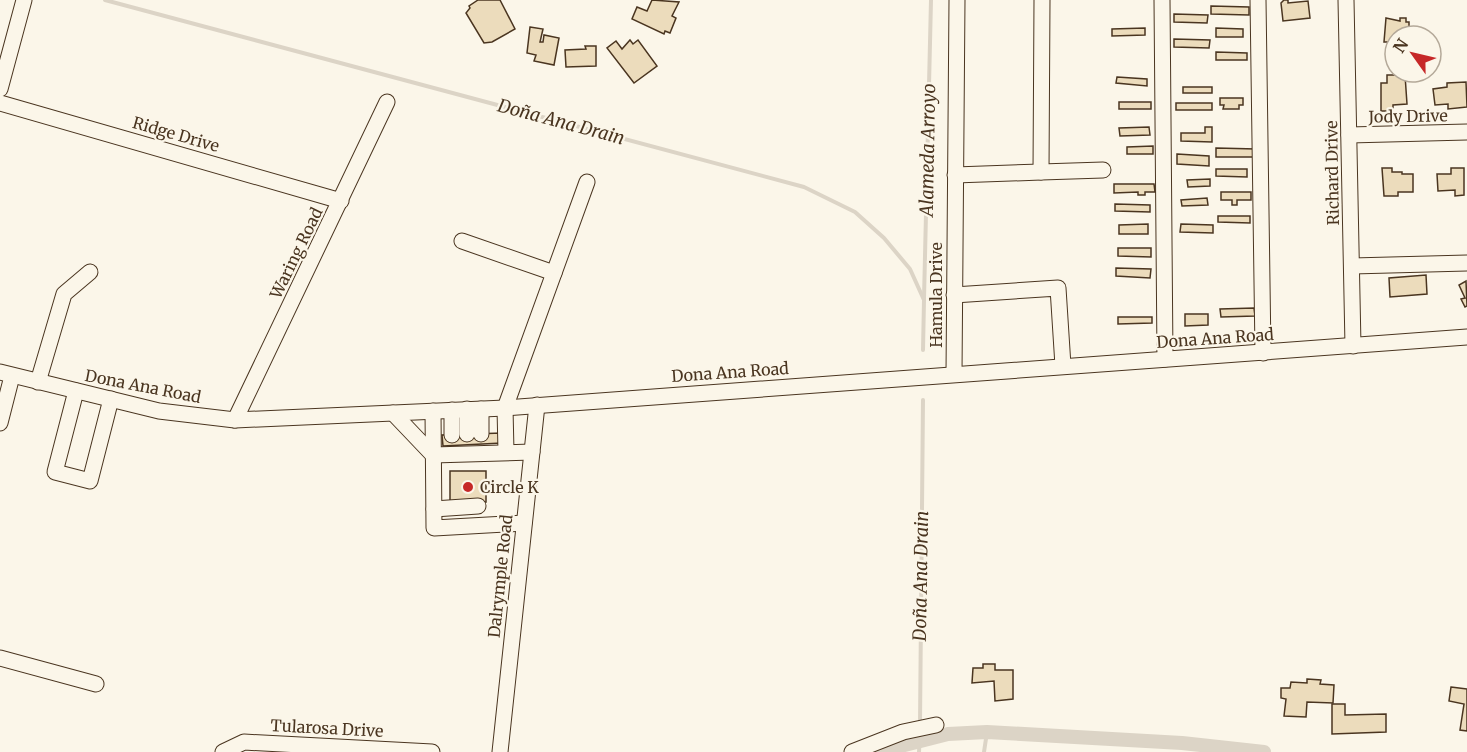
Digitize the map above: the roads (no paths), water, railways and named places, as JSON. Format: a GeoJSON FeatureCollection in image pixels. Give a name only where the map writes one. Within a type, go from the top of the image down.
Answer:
{"type":"FeatureCollection","features":[{"type":"Feature","properties":{"kind":"street"},"geometry":{"type":"LineString","coordinates":[[0,89],[24,0]]}},
{"type":"Feature","properties":{"kind":"street","name":"Hamula Drive"},"geometry":{"type":"LineString","coordinates":[[954,374],[957,0]]}},
{"type":"Feature","properties":{"kind":"street"},"geometry":{"type":"LineString","coordinates":[[1041,172],[1042,0]]}},
{"type":"Feature","properties":{"kind":"street"},"geometry":{"type":"LineString","coordinates":[[1162,0],[1165,360]]}},
{"type":"Feature","properties":{"kind":"street"},"geometry":{"type":"LineString","coordinates":[[1258,0],[1263,353]]}},
{"type":"Feature","properties":{"kind":"street","name":"Richard Drive"},"geometry":{"type":"LineString","coordinates":[[1346,0],[1353,346]]}},
{"type":"Feature","properties":{"kind":"street","name":"Waring Road"},"geometry":{"type":"LineString","coordinates":[[235,420],[387,102]]}},
{"type":"Feature","properties":{"kind":"street","name":"Ridge Drive"},"geometry":{"type":"LineString","coordinates":[[0,103],[341,201]]}},
{"type":"Feature","properties":{"kind":"street","name":"Jody Drive"},"geometry":{"type":"LineString","coordinates":[[1349,135],[1467,132]]}},
{"type":"Feature","properties":{"kind":"street"},"geometry":{"type":"LineString","coordinates":[[955,175],[1103,170]]}},
{"type":"Feature","properties":{"kind":"street"},"geometry":{"type":"LineString","coordinates":[[506,452],[505,408],[587,182]]}},
{"type":"Feature","properties":{"kind":"street"},"geometry":{"type":"LineString","coordinates":[[462,241],[554,273]]}},
{"type":"Feature","properties":{"kind":"street"},"geometry":{"type":"LineString","coordinates":[[1352,266],[1467,263]]}},
{"type":"Feature","properties":{"kind":"street"},"geometry":{"type":"LineString","coordinates":[[38,382],[64,294],[90,272]]}},
{"type":"Feature","properties":{"kind":"street"},"geometry":{"type":"LineString","coordinates":[[954,295],[1058,288],[1063,366]]}},
{"type":"Feature","properties":{"kind":"street","name":"Dona Ana Road"},"geometry":{"type":"LineString","coordinates":[[6,374],[159,411],[235,420],[505,408],[1467,336]]}},
{"type":"Feature","properties":{"kind":"street"},"geometry":{"type":"LineString","coordinates":[[0,423],[6,374]]}},
{"type":"Feature","properties":{"kind":"street"},"geometry":{"type":"LineString","coordinates":[[76,391],[55,472],[90,481],[111,399]]}},
{"type":"Feature","properties":{"kind":"street","name":"Dalrymple Road"},"geometry":{"type":"LineString","coordinates":[[500,752],[537,405]]}},
{"type":"Feature","properties":{"kind":"street"},"geometry":{"type":"LineString","coordinates":[[467,409],[467,444]]}},
{"type":"Feature","properties":{"kind":"street"},"geometry":{"type":"LineString","coordinates":[[467,409],[467,444]]}},
{"type":"Feature","properties":{"kind":"street"},"geometry":{"type":"LineString","coordinates":[[433,411],[434,528],[524,523]]}},
{"type":"Feature","properties":{"kind":"street"},"geometry":{"type":"LineString","coordinates":[[393,413],[433,455]]}},
{"type":"Feature","properties":{"kind":"street"},"geometry":{"type":"LineString","coordinates":[[433,455],[467,444],[506,452],[532,452]]}},
{"type":"Feature","properties":{"kind":"street"},"geometry":{"type":"LineString","coordinates":[[434,509],[478,506]]}},
{"type":"Feature","properties":{"kind":"street"},"geometry":{"type":"LineString","coordinates":[[0,658],[96,684]]}},
{"type":"Feature","properties":{"kind":"street"},"geometry":{"type":"LineString","coordinates":[[852,752],[903,732],[936,725]]}},
{"type":"Feature","properties":{"kind":"street","name":"Tularosa Drive"},"geometry":{"type":"LineString","coordinates":[[223,752],[244,742],[432,752]]}},
{"type":"Feature","properties":{"kind":"waterway","name":"Doña Ana Drain"},"geometry":{"type":"LineString","coordinates":[[105,0],[804,187],[855,212],[884,238],[910,269],[924,300],[923,350]]}},
{"type":"Feature","properties":{"kind":"waterway","name":"Alameda Arroyo"},"geometry":{"type":"LineString","coordinates":[[924,299],[931,0]]}},
{"type":"Feature","properties":{"kind":"waterway","name":"Doña Ana Drain"},"geometry":{"type":"LineString","coordinates":[[920,724],[923,400]]}},
{"type":"Feature","properties":{"kind":"waterway","name":"Doña Ana Drain"},"geometry":{"type":"LineString","coordinates":[[919,752],[920,731]]}},
{"type":"Feature","properties":{"kind":"waterway"},"geometry":{"type":"LineString","coordinates":[[984,752],[987,732]]}},
{"type":"Feature","properties":{"kind":"waterway"},"geometry":{"type":"LineString","coordinates":[[877,752],[948,734],[987,732],[1182,743],[1264,752]]}},
{"type":"Feature","properties":{"kind":"place","name":"Circle K"},"geometry":{"type":"Point","coordinates":[468,487]}}]}
